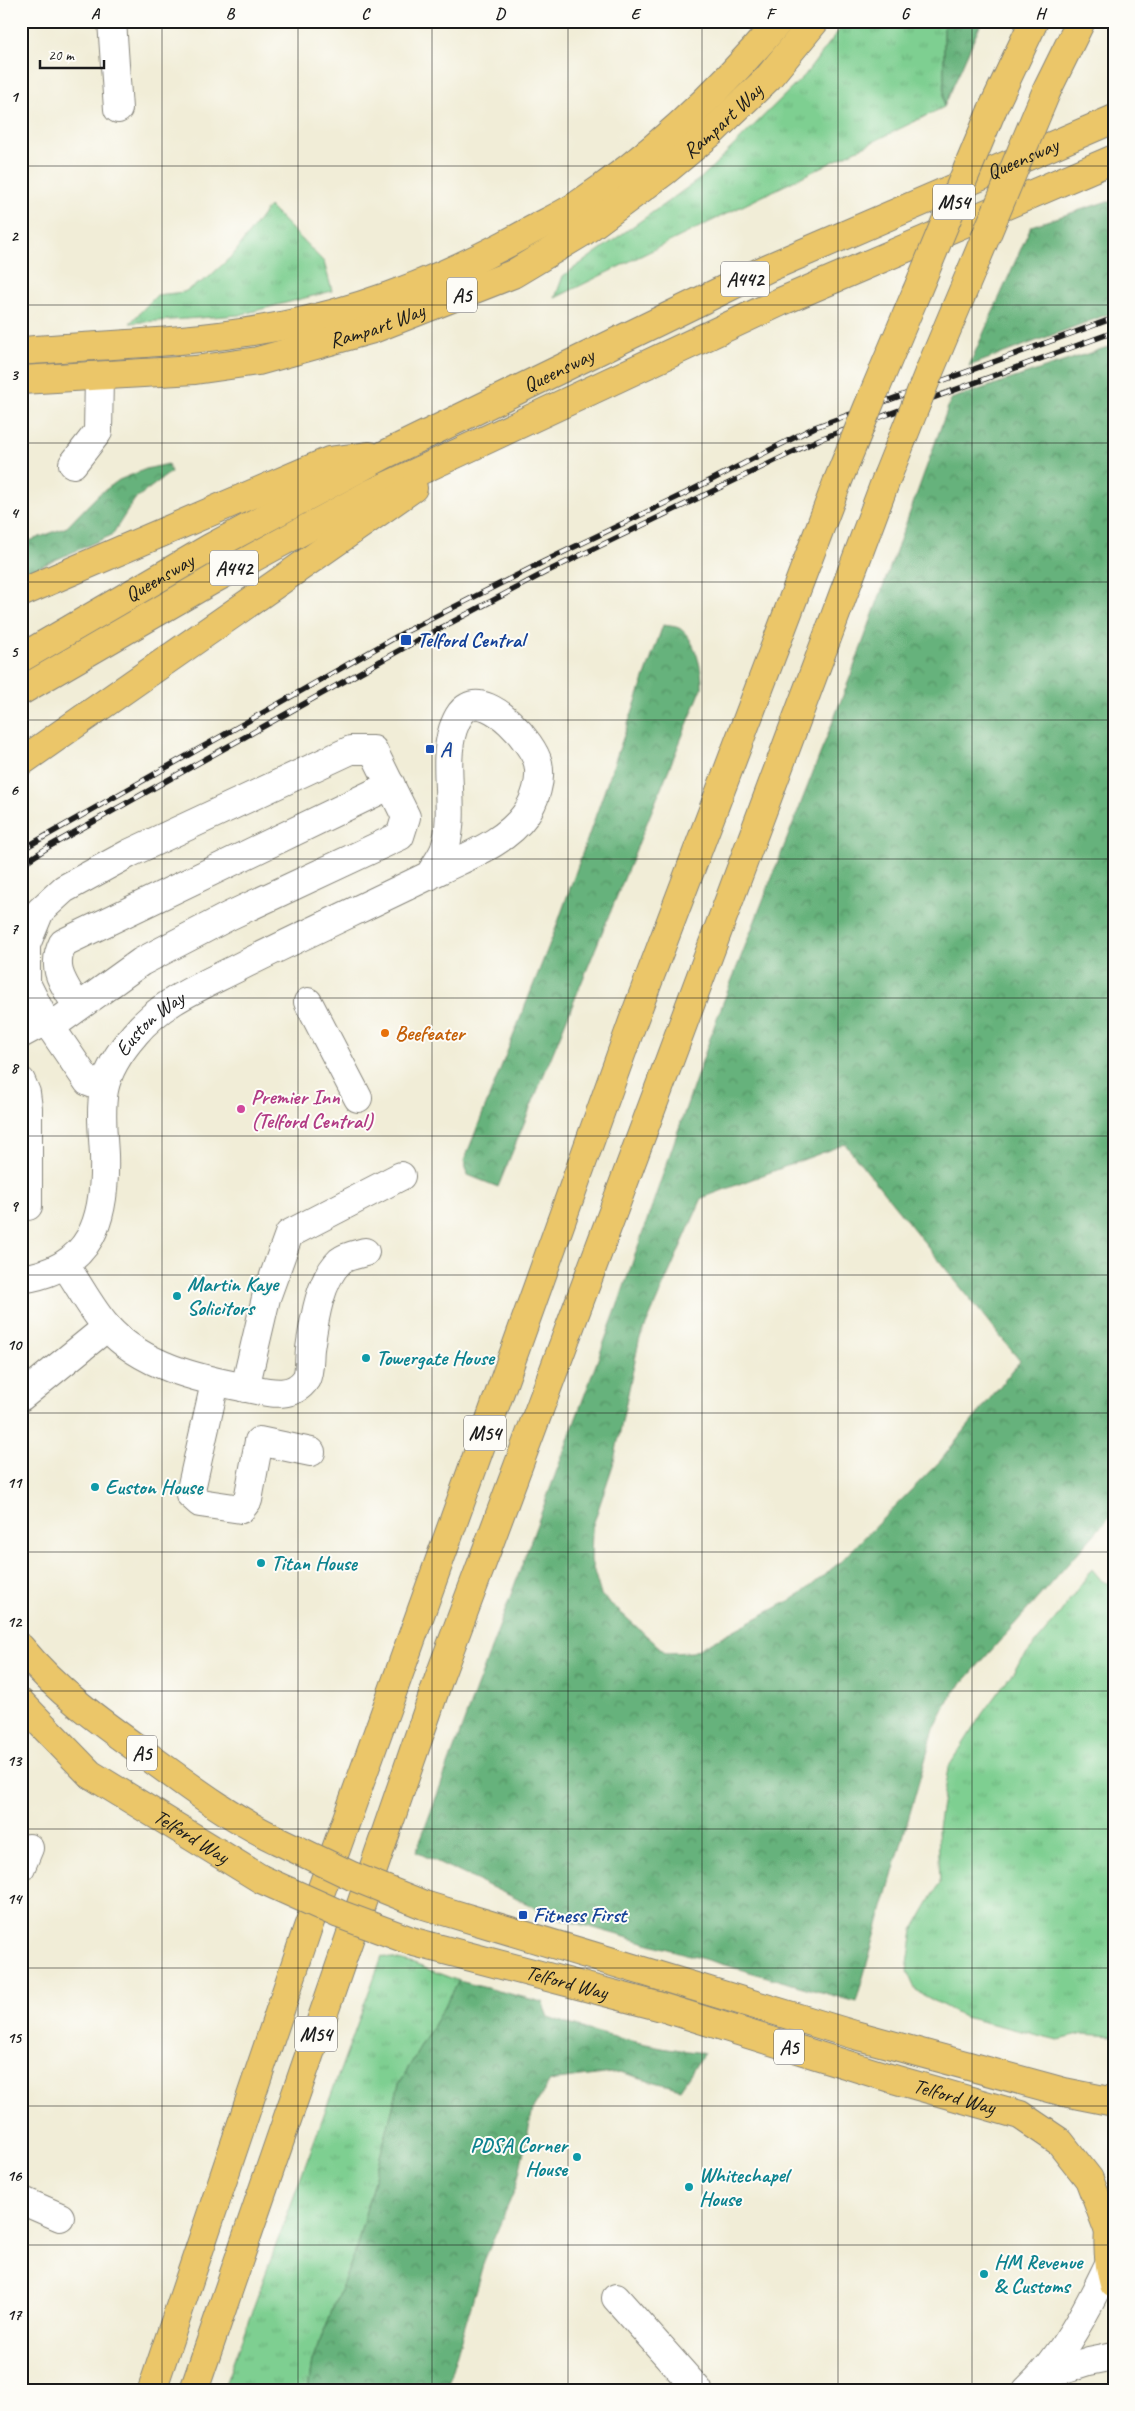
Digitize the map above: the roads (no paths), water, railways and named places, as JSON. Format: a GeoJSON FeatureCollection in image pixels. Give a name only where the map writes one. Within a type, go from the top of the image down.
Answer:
{"type":"FeatureCollection","features":[{"type":"Feature","properties":{"kind":"main road","name":"Rampart Way"},"geometry":{"type":"LineString","coordinates":[[21,351],[186,338],[258,330],[303,321],[374,302],[470,264],[575,206],[655,146],[715,92],[779,21]]}},
{"type":"Feature","properties":{"kind":"main road","name":"Rampart Way"},"geometry":{"type":"LineString","coordinates":[[21,380],[99,377],[194,370],[258,361],[373,329],[513,274],[582,232],[665,171],[712,132],[768,78],[815,21]]}},
{"type":"Feature","properties":{"kind":"main road","name":"M54"},"geometry":{"type":"LineString","coordinates":[[152,2390],[306,1930],[620,1058],[836,484],[992,110],[1034,21]]}},
{"type":"Feature","properties":{"kind":"main road","name":"M54"},"geometry":{"type":"LineString","coordinates":[[194,2390],[439,1678],[887,477],[1047,90],[1081,21]]}},
{"type":"Feature","properties":{"kind":"main road","name":"Queensway"},"geometry":{"type":"LineString","coordinates":[[21,658],[210,548],[384,455],[768,268],[1114,119]]}},
{"type":"Feature","properties":{"kind":"main road","name":"Queensway"},"geometry":{"type":"LineString","coordinates":[[21,691],[257,555],[368,495],[780,302],[1114,159]]}},
{"type":"Feature","properties":{"kind":"main road","name":"A442"},"geometry":{"type":"LineString","coordinates":[[21,593],[329,461],[384,455]]}},
{"type":"Feature","properties":{"kind":"main road","name":"A442"},"geometry":{"type":"LineString","coordinates":[[21,762],[424,481],[453,456]]}},
{"type":"Feature","properties":{"kind":"main road","name":"Telford Way"},"geometry":{"type":"LineString","coordinates":[[21,1648],[36,1666],[99,1722],[239,1820],[352,1876],[424,1905],[855,2035],[1064,2092],[1114,2102]]}},
{"type":"Feature","properties":{"kind":"main road","name":"Telford Way"},"geometry":{"type":"LineString","coordinates":[[21,1703],[90,1774],[261,1879],[339,1914],[414,1942],[658,2006],[890,2078],[1020,2115],[1060,2142],[1089,2179],[1108,2229]]}},
{"type":"Feature","properties":{"kind":"main road"},"geometry":{"type":"LineString","coordinates":[[1111,2274],[1108,2229],[1114,2199]]}},
{"type":"Feature","properties":{"kind":"street"},"geometry":{"type":"LineString","coordinates":[[112,21],[118,109]]}},
{"type":"Feature","properties":{"kind":"street"},"geometry":{"type":"LineString","coordinates":[[74,464],[98,432],[101,396],[99,377]]}},
{"type":"Feature","properties":{"kind":"street","name":"Euston Way"},"geometry":{"type":"LineString","coordinates":[[21,1278],[44,1275],[65,1264],[86,1245],[99,1218],[104,1160],[102,1113],[104,1088],[113,1063],[136,1032],[166,1005],[429,876],[485,848],[506,833],[525,815],[538,789],[538,763],[526,739],[503,716],[480,705],[468,707],[460,715],[449,742],[450,827],[444,850],[429,876]]}},
{"type":"Feature","properties":{"kind":"street"},"geometry":{"type":"LineString","coordinates":[[21,1034],[49,1023],[141,962],[229,916],[400,836],[406,817],[373,750],[351,750],[130,853],[64,889],[40,912],[26,945],[26,983],[49,1023],[88,1082],[104,1088]]}},
{"type":"Feature","properties":{"kind":"street"},"geometry":{"type":"LineString","coordinates":[[77,1006],[58,973],[57,956],[63,943],[391,785]]}},
{"type":"Feature","properties":{"kind":"street"},"geometry":{"type":"LineString","coordinates":[[308,1002],[358,1098]]}},
{"type":"Feature","properties":{"kind":"street"},"geometry":{"type":"LineString","coordinates":[[23,1090],[28,1206]]}},
{"type":"Feature","properties":{"kind":"street"},"geometry":{"type":"LineString","coordinates":[[245,1388],[266,1298],[289,1234],[401,1176]]}},
{"type":"Feature","properties":{"kind":"street"},"geometry":{"type":"LineString","coordinates":[[65,1264],[107,1327],[132,1348],[186,1375],[215,1383],[276,1394],[296,1390],[306,1378],[312,1336],[324,1289],[330,1275],[341,1260],[365,1252]]}},
{"type":"Feature","properties":{"kind":"street"},"geometry":{"type":"LineString","coordinates":[[21,1397],[107,1327]]}},
{"type":"Feature","properties":{"kind":"street"},"geometry":{"type":"LineString","coordinates":[[215,1383],[190,1494],[200,1503],[241,1509],[248,1500],[260,1442],[311,1452]]}},
{"type":"Feature","properties":{"kind":"street"},"geometry":{"type":"LineString","coordinates":[[21,2200],[60,2217]]}},
{"type":"Feature","properties":{"kind":"street"},"geometry":{"type":"LineString","coordinates":[[1035,2383],[1111,2274]]}},
{"type":"Feature","properties":{"kind":"street"},"geometry":{"type":"LineString","coordinates":[[616,2298],[698,2390]]}},
{"type":"Feature","properties":{"kind":"street"},"geometry":{"type":"LineString","coordinates":[[1035,2383],[1089,2361],[1114,2356]]}},
{"type":"Feature","properties":{"kind":"railway"},"geometry":{"type":"LineString","coordinates":[[21,850],[403,633],[815,427],[1114,318]]}},
{"type":"Feature","properties":{"kind":"railway"},"geometry":{"type":"LineString","coordinates":[[21,865],[50,846],[409,645],[548,571],[820,439],[1114,332]]}},
{"type":"Feature","properties":{"kind":"place","name":"Telford Central"},"geometry":{"type":"Point","coordinates":[406,640]}},
{"type":"Feature","properties":{"kind":"place","name":"A"},"geometry":{"type":"Point","coordinates":[430,749]}},
{"type":"Feature","properties":{"kind":"place","name":"Beefeater"},"geometry":{"type":"Point","coordinates":[385,1033]}},
{"type":"Feature","properties":{"kind":"place","name":"Premier Inn (Telford Central)"},"geometry":{"type":"Point","coordinates":[241,1109]}},
{"type":"Feature","properties":{"kind":"place","name":"Martin Kaye Solicitors"},"geometry":{"type":"Point","coordinates":[177,1296]}},
{"type":"Feature","properties":{"kind":"place","name":"Towergate House"},"geometry":{"type":"Point","coordinates":[366,1358]}},
{"type":"Feature","properties":{"kind":"place","name":"Euston House"},"geometry":{"type":"Point","coordinates":[95,1487]}},
{"type":"Feature","properties":{"kind":"place","name":"Titan House"},"geometry":{"type":"Point","coordinates":[261,1563]}},
{"type":"Feature","properties":{"kind":"place","name":"Fitness First"},"geometry":{"type":"Point","coordinates":[523,1915]}},
{"type":"Feature","properties":{"kind":"place","name":"PDSA Corner House"},"geometry":{"type":"Point","coordinates":[577,2157]}},
{"type":"Feature","properties":{"kind":"place","name":"Whitechapel House"},"geometry":{"type":"Point","coordinates":[689,2187]}},
{"type":"Feature","properties":{"kind":"place","name":"HM Revenue & Customs"},"geometry":{"type":"Point","coordinates":[984,2274]}}]}
